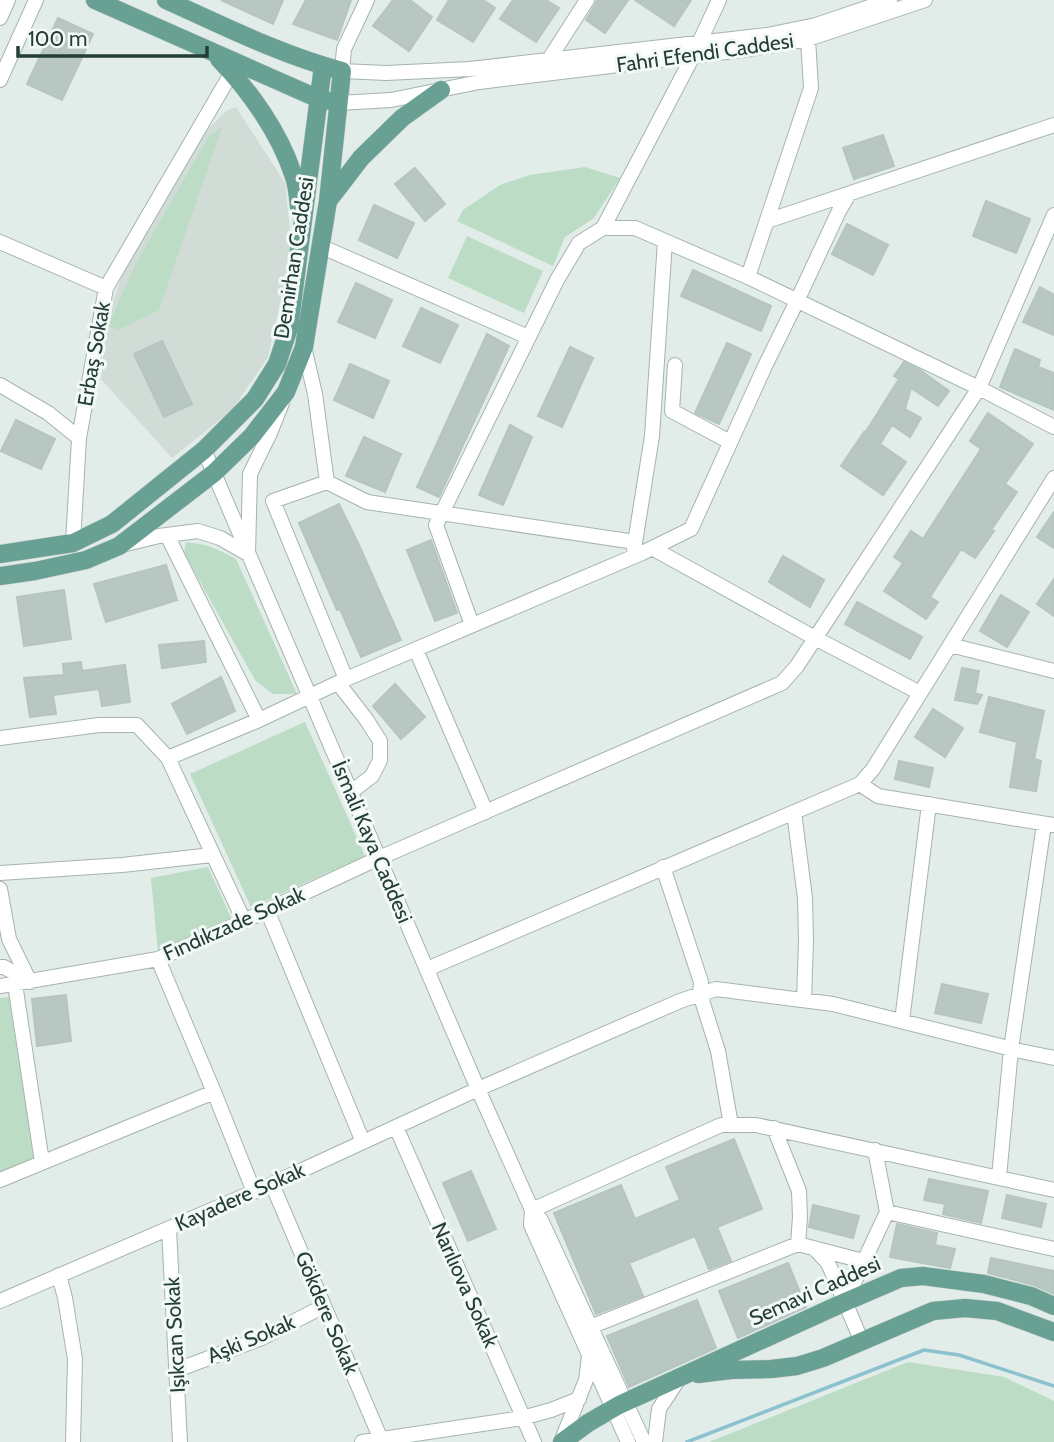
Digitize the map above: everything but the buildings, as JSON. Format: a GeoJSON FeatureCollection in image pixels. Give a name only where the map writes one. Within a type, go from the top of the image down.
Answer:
{"type":"FeatureCollection","features":[{"type":"Feature","properties":{"kind":"main road"},"geometry":{"type":"LineString","coordinates":[[95,0],[319,99],[338,103]]}},
{"type":"Feature","properties":{"kind":"main road"},"geometry":{"type":"LineString","coordinates":[[166,0],[274,48],[342,71]]}},
{"type":"Feature","properties":{"kind":"main road"},"geometry":{"type":"LineString","coordinates":[[214,54],[232,72],[271,126],[294,176],[302,223]]}},
{"type":"Feature","properties":{"kind":"main road","name":"Demirhan Caddesi"},"geometry":{"type":"LineString","coordinates":[[0,554],[74,543],[112,524],[204,450],[255,399],[277,364],[289,328],[323,66]]}},
{"type":"Feature","properties":{"kind":"main road","name":"Demirhan Caddesi"},"geometry":{"type":"LineString","coordinates":[[0,576],[86,560],[119,546],[214,473],[253,436],[286,392],[304,346],[328,201],[342,71]]}},
{"type":"Feature","properties":{"kind":"main road"},"geometry":{"type":"LineString","coordinates":[[328,201],[360,158],[402,118],[441,90]]}},
{"type":"Feature","properties":{"kind":"main road","name":"Semavi Caddesi"},"geometry":{"type":"LineString","coordinates":[[561,1442],[619,1405],[901,1278],[923,1276],[984,1284],[1031,1296],[1054,1306]]}},
{"type":"Feature","properties":{"kind":"main road","name":"Semavi Caddesi"},"geometry":{"type":"LineString","coordinates":[[681,1376],[797,1366],[823,1358],[933,1311],[965,1308],[997,1311],[1054,1332]]}},
{"type":"Feature","properties":{"kind":"street"},"geometry":{"type":"LineString","coordinates":[[0,18],[8,0]]}},
{"type":"Feature","properties":{"kind":"street"},"geometry":{"type":"LineString","coordinates":[[0,80],[36,0]]}},
{"type":"Feature","properties":{"kind":"street"},"geometry":{"type":"LineString","coordinates":[[342,71],[344,49],[367,0]]}},
{"type":"Feature","properties":{"kind":"street"},"geometry":{"type":"LineString","coordinates":[[540,74],[586,0]]}},
{"type":"Feature","properties":{"kind":"street"},"geometry":{"type":"LineString","coordinates":[[472,625],[436,524],[556,280],[579,243],[603,228],[696,50],[719,0]]}},
{"type":"Feature","properties":{"kind":"street","name":"Fahri Efendi Caddesi"},"geometry":{"type":"LineString","coordinates":[[338,103],[391,100],[479,82],[696,50],[816,25],[890,0]]}},
{"type":"Feature","properties":{"kind":"street","name":"Fahri Efendi Caddesi"},"geometry":{"type":"LineString","coordinates":[[342,71],[386,74],[696,50],[751,49],[808,39],[925,0]]}},
{"type":"Feature","properties":{"kind":"street"},"geometry":{"type":"LineString","coordinates":[[748,277],[811,88],[808,39]]}},
{"type":"Feature","properties":{"kind":"street","name":"Erbaş Sokak"},"geometry":{"type":"LineString","coordinates":[[74,543],[79,438],[106,288],[232,72]]}},
{"type":"Feature","properties":{"kind":"street"},"geometry":{"type":"LineString","coordinates":[[767,221],[1054,125]]}},
{"type":"Feature","properties":{"kind":"street"},"geometry":{"type":"LineString","coordinates":[[168,758],[633,557],[691,528],[765,366],[849,194]]}},
{"type":"Feature","properties":{"kind":"street","name":"Fındıkzade Sokak"},"geometry":{"type":"LineString","coordinates":[[0,986],[158,959],[379,858],[782,683],[797,666],[979,387],[1054,215]]}},
{"type":"Feature","properties":{"kind":"street"},"geometry":{"type":"LineString","coordinates":[[603,228],[635,228],[748,277],[979,387],[1054,428]]}},
{"type":"Feature","properties":{"kind":"street"},"geometry":{"type":"LineString","coordinates":[[633,557],[652,436],[665,241]]}},
{"type":"Feature","properties":{"kind":"street"},"geometry":{"type":"LineString","coordinates":[[0,242],[106,288]]}},
{"type":"Feature","properties":{"kind":"street"},"geometry":{"type":"LineString","coordinates":[[320,246],[528,337]]}},
{"type":"Feature","properties":{"kind":"street"},"geometry":{"type":"LineString","coordinates":[[304,346],[316,394],[327,482]]}},
{"type":"Feature","properties":{"kind":"street"},"geometry":{"type":"LineString","coordinates":[[675,365],[672,411],[730,442]]}},
{"type":"Feature","properties":{"kind":"street"},"geometry":{"type":"LineString","coordinates":[[0,385],[48,413],[79,438]]}},
{"type":"Feature","properties":{"kind":"street"},"geometry":{"type":"LineString","coordinates":[[119,546],[198,531],[220,538],[248,554],[250,474],[286,392]]}},
{"type":"Feature","properties":{"kind":"street","name":"İsmali Kaya Caddesi"},"geometry":{"type":"LineString","coordinates":[[204,450],[478,1089],[532,1210],[541,1220],[590,1327],[619,1405],[628,1442]]}},
{"type":"Feature","properties":{"kind":"street"},"geometry":{"type":"LineString","coordinates":[[427,969],[860,785],[873,769],[1054,478]]}},
{"type":"Feature","properties":{"kind":"street"},"geometry":{"type":"LineString","coordinates":[[351,792],[372,776],[380,760],[380,741],[342,681],[273,501],[327,482],[367,502],[635,542]]}},
{"type":"Feature","properties":{"kind":"street"},"geometry":{"type":"LineString","coordinates":[[167,535],[259,720]]}},
{"type":"Feature","properties":{"kind":"street"},"geometry":{"type":"LineString","coordinates":[[652,548],[920,693]]}},
{"type":"Feature","properties":{"kind":"street"},"geometry":{"type":"LineString","coordinates":[[950,645],[1054,671]]}},
{"type":"Feature","properties":{"kind":"street"},"geometry":{"type":"LineString","coordinates":[[416,650],[486,812]]}},
{"type":"Feature","properties":{"kind":"street"},"geometry":{"type":"LineString","coordinates":[[0,738],[99,725],[137,725],[168,758],[244,921]]}},
{"type":"Feature","properties":{"kind":"street"},"geometry":{"type":"LineString","coordinates":[[860,785],[878,796],[1049,825],[1011,1049],[999,1177]]}},
{"type":"Feature","properties":{"kind":"street"},"geometry":{"type":"LineString","coordinates":[[902,1021],[929,804]]}},
{"type":"Feature","properties":{"kind":"street"},"geometry":{"type":"LineString","coordinates":[[794,812],[804,898],[804,1000]]}},
{"type":"Feature","properties":{"kind":"street"},"geometry":{"type":"LineString","coordinates":[[0,873],[122,865],[212,855]]}},
{"type":"Feature","properties":{"kind":"street"},"geometry":{"type":"LineString","coordinates":[[663,867],[701,982],[700,994],[718,1051],[731,1125]]}},
{"type":"Feature","properties":{"kind":"street"},"geometry":{"type":"LineString","coordinates":[[0,889],[9,939],[23,983],[42,1162]]}},
{"type":"Feature","properties":{"kind":"street"},"geometry":{"type":"LineString","coordinates":[[267,910],[363,1142]]}},
{"type":"Feature","properties":{"kind":"street"},"geometry":{"type":"LineString","coordinates":[[158,959],[254,1192]]}},
{"type":"Feature","properties":{"kind":"street"},"geometry":{"type":"LineString","coordinates":[[0,967],[4,967],[23,983]]}},
{"type":"Feature","properties":{"kind":"street","name":"Kayadere Sokak"},"geometry":{"type":"LineString","coordinates":[[0,1301],[254,1192],[478,1089],[680,1001],[716,989],[833,1004],[1054,1058]]}},
{"type":"Feature","properties":{"kind":"street"},"geometry":{"type":"LineString","coordinates":[[0,1180],[214,1092]]}},
{"type":"Feature","properties":{"kind":"street"},"geometry":{"type":"LineString","coordinates":[[532,1210],[721,1125],[774,1128],[1054,1190]]}},
{"type":"Feature","properties":{"kind":"street","name":"Narılıova Sokak"},"geometry":{"type":"LineString","coordinates":[[396,1127],[532,1441]]}},
{"type":"Feature","properties":{"kind":"street"},"geometry":{"type":"LineString","coordinates":[[774,1128],[800,1191],[798,1244]]}},
{"type":"Feature","properties":{"kind":"street"},"geometry":{"type":"LineString","coordinates":[[845,1302],[887,1212],[875,1150]]}},
{"type":"Feature","properties":{"kind":"street","name":"Gökdere Sokak"},"geometry":{"type":"LineString","coordinates":[[272,1184],[381,1441]]}},
{"type":"Feature","properties":{"kind":"street","name":"İsmali Kaya Caddesi"},"geometry":{"type":"LineString","coordinates":[[532,1210],[531,1224],[589,1355],[644,1442]]}},
{"type":"Feature","properties":{"kind":"street"},"geometry":{"type":"LineString","coordinates":[[887,1212],[1054,1248]]}},
{"type":"Feature","properties":{"kind":"street","name":"Işıkcan Sokak"},"geometry":{"type":"LineString","coordinates":[[169,1229],[180,1442]]}},
{"type":"Feature","properties":{"kind":"street"},"geometry":{"type":"LineString","coordinates":[[590,1327],[798,1244],[863,1261]]}},
{"type":"Feature","properties":{"kind":"street"},"geometry":{"type":"LineString","coordinates":[[814,1248],[828,1263],[862,1342]]}},
{"type":"Feature","properties":{"kind":"street"},"geometry":{"type":"LineString","coordinates":[[60,1275],[75,1359],[73,1442]]}},
{"type":"Feature","properties":{"kind":"street","name":"Aşki Sokak"},"geometry":{"type":"LineString","coordinates":[[177,1370],[262,1338],[324,1306]]}},
{"type":"Feature","properties":{"kind":"street"},"geometry":{"type":"LineString","coordinates":[[561,1442],[586,1380],[589,1355]]}},
{"type":"Feature","properties":{"kind":"street"},"geometry":{"type":"LineString","coordinates":[[655,1442],[659,1409],[681,1376]]}},
{"type":"Feature","properties":{"kind":"street"},"geometry":{"type":"LineString","coordinates":[[362,1442],[523,1418],[579,1399]]}},
{"type":"Feature","properties":{"kind":"street"},"geometry":{"type":"LineString","coordinates":[[532,1441],[553,1442]]}},
{"type":"Feature","properties":{"kind":"shaded area"},"geometry":{"type":"Polygon","coordinates":[[[236,107],[285,183],[292,250],[268,357],[232,410],[172,458],[101,379],[106,323],[124,269],[208,129],[226,111],[236,107]]]}},
{"type":"Feature","properties":{"kind":"green space"},"geometry":{"type":"Polygon","coordinates":[[[222,127],[159,310],[118,330],[108,326],[135,265],[209,136],[222,127]]]}},
{"type":"Feature","properties":{"kind":"green space"},"geometry":{"type":"Polygon","coordinates":[[[585,167],[620,178],[594,218],[565,237],[553,266],[457,221],[463,210],[500,185],[530,175],[585,167]]]}},
{"type":"Feature","properties":{"kind":"green space"},"geometry":{"type":"Polygon","coordinates":[[[467,236],[543,271],[524,313],[448,278],[467,236]]]}},
{"type":"Feature","properties":{"kind":"green space"},"geometry":{"type":"Polygon","coordinates":[[[186,542],[212,548],[236,559],[297,694],[273,694],[255,680],[184,553],[186,542]]]}},
{"type":"Feature","properties":{"kind":"green space"},"geometry":{"type":"Polygon","coordinates":[[[305,722],[365,856],[251,907],[190,774],[305,722]]]}},
{"type":"Feature","properties":{"kind":"green space"},"geometry":{"type":"Polygon","coordinates":[[[208,867],[234,924],[158,953],[151,878],[208,867]]]}},
{"type":"Feature","properties":{"kind":"green space"},"geometry":{"type":"Polygon","coordinates":[[[9,997],[34,1159],[0,1173],[0,998],[9,997]]]}},
{"type":"Feature","properties":{"kind":"green space"},"geometry":{"type":"Polygon","coordinates":[[[908,1362],[1004,1377],[1054,1401],[1054,1442],[709,1442],[908,1362]]]}},
{"type":"Feature","properties":{"kind":"waterway"},"geometry":{"type":"LineString","coordinates":[[687,1442],[924,1350],[959,1355],[1054,1386]]}}]}
